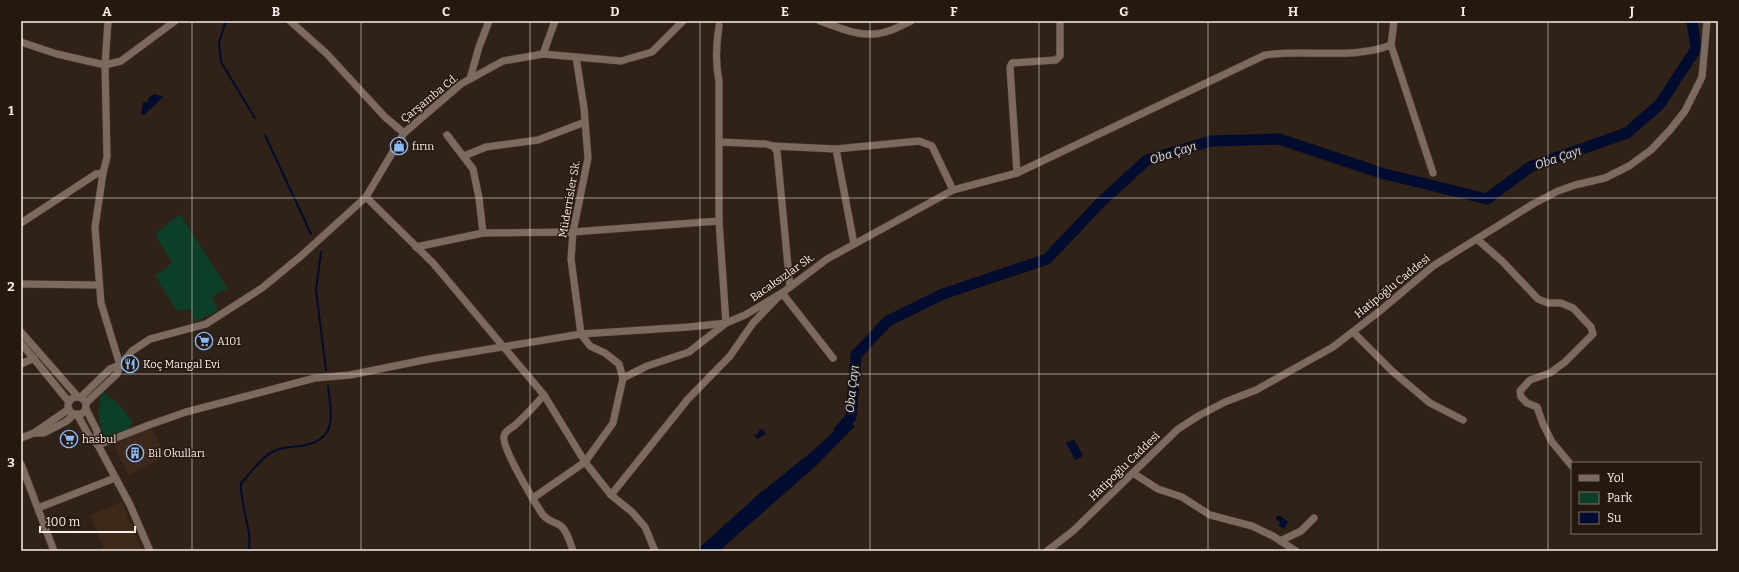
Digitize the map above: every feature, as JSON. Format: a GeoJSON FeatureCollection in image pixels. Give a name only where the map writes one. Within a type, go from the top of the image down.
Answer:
{"type":"FeatureCollection","features":[{"type":"Feature","properties":{"kind":"street"},"geometry":{"type":"LineString","coordinates":[[108,21],[105,65],[107,157],[103,173],[95,227],[101,303],[120,365]]}},
{"type":"Feature","properties":{"kind":"street"},"geometry":{"type":"LineString","coordinates":[[21,42],[57,54],[105,65],[121,61],[175,21]]}},
{"type":"Feature","properties":{"kind":"street"},"geometry":{"type":"LineString","coordinates":[[290,21],[326,53],[385,117],[404,133]]}},
{"type":"Feature","properties":{"kind":"street"},"geometry":{"type":"LineString","coordinates":[[470,79],[479,47],[489,21]]}},
{"type":"Feature","properties":{"kind":"street"},"geometry":{"type":"LineString","coordinates":[[543,54],[555,21]]}},
{"type":"Feature","properties":{"kind":"street","name":"Çarşamba Cd."},"geometry":{"type":"LineString","coordinates":[[120,365],[110,369],[79,397],[73,398],[72,410],[82,413],[86,406],[117,374],[120,365],[132,351],[150,339],[206,324],[262,288],[301,256],[366,197],[404,133],[462,84],[503,61],[543,54],[621,61],[652,52],[683,21]]}},
{"type":"Feature","properties":{"kind":"street"},"geometry":{"type":"LineString","coordinates":[[820,21],[852,32],[874,34],[891,30],[911,21]]}},
{"type":"Feature","properties":{"kind":"street"},"geometry":{"type":"LineString","coordinates":[[1017,173],[1010,67],[1012,63],[1056,60],[1060,56],[1060,21]]}},
{"type":"Feature","properties":{"kind":"street"},"geometry":{"type":"LineString","coordinates":[[1394,21],[1391,45],[1433,173]]}},
{"type":"Feature","properties":{"kind":"street","name":"Hatipoğlu Caddesi"},"geometry":{"type":"LineString","coordinates":[[1047,551],[1074,531],[1178,429],[1200,415],[1225,402],[1256,390],[1333,347],[1433,266],[1540,201],[1575,185],[1605,178],[1629,166],[1651,150],[1685,111],[1702,77],[1707,21]]}},
{"type":"Feature","properties":{"kind":"street"},"geometry":{"type":"LineString","coordinates":[[98,445],[186,412],[315,378],[350,375],[429,359],[580,334],[688,328],[726,323],[720,221],[719,81],[716,66],[716,47],[719,26]]}},
{"type":"Feature","properties":{"kind":"street","name":"Bacaksızlar Sk."},"geometry":{"type":"LineString","coordinates":[[623,378],[647,366],[689,352],[726,323],[745,315],[782,293],[827,259],[953,190],[1017,173],[1265,56],[1282,53],[1356,52],[1380,50],[1391,45]]}},
{"type":"Feature","properties":{"kind":"street","name":"Müderrisler Sk."},"geometry":{"type":"LineString","coordinates":[[576,57],[585,122],[588,158],[573,232],[571,259],[580,334]]}},
{"type":"Feature","properties":{"kind":"street"},"geometry":{"type":"LineString","coordinates":[[464,156],[486,147],[538,140],[585,122]]}},
{"type":"Feature","properties":{"kind":"street"},"geometry":{"type":"LineString","coordinates":[[447,135],[473,169],[479,198],[483,233]]}},
{"type":"Feature","properties":{"kind":"street"},"geometry":{"type":"LineString","coordinates":[[719,142],[836,149],[919,141],[932,146],[953,190]]}},
{"type":"Feature","properties":{"kind":"street"},"geometry":{"type":"LineString","coordinates":[[773,146],[777,151],[790,287]]}},
{"type":"Feature","properties":{"kind":"street"},"geometry":{"type":"LineString","coordinates":[[836,149],[854,244]]}},
{"type":"Feature","properties":{"kind":"street"},"geometry":{"type":"LineString","coordinates":[[21,223],[96,174],[103,173]]}},
{"type":"Feature","properties":{"kind":"street"},"geometry":{"type":"LineString","coordinates":[[366,197],[433,263],[544,395],[585,462],[611,495],[632,512],[645,527],[655,551]]}},
{"type":"Feature","properties":{"kind":"street"},"geometry":{"type":"LineString","coordinates":[[416,247],[483,233],[573,232],[720,221]]}},
{"type":"Feature","properties":{"kind":"street"},"geometry":{"type":"LineString","coordinates":[[1478,240],[1502,261],[1538,299],[1548,303],[1561,303],[1573,308],[1591,327],[1593,334],[1565,362],[1550,373],[1530,380],[1520,391],[1521,397],[1536,407],[1552,442],[1571,465]]}},
{"type":"Feature","properties":{"kind":"street"},"geometry":{"type":"LineString","coordinates":[[21,284],[100,285]]}},
{"type":"Feature","properties":{"kind":"street"},"geometry":{"type":"LineString","coordinates":[[611,495],[688,399],[730,356],[753,323],[782,293],[833,358]]}},
{"type":"Feature","properties":{"kind":"street"},"geometry":{"type":"LineString","coordinates":[[21,332],[86,406],[97,431],[98,445]]}},
{"type":"Feature","properties":{"kind":"street"},"geometry":{"type":"LineString","coordinates":[[1353,332],[1392,371],[1430,402],[1463,420]]}},
{"type":"Feature","properties":{"kind":"street"},"geometry":{"type":"LineString","coordinates":[[534,498],[585,462],[613,423],[623,378],[619,364],[605,353],[590,346],[580,334]]}},
{"type":"Feature","properties":{"kind":"street"},"geometry":{"type":"LineString","coordinates":[[21,343],[34,358],[89,436],[98,445],[130,505],[150,551]]}},
{"type":"Feature","properties":{"kind":"street"},"geometry":{"type":"LineString","coordinates":[[21,364],[34,358]]}},
{"type":"Feature","properties":{"kind":"street"},"geometry":{"type":"LineString","coordinates":[[544,395],[516,425],[506,432],[503,438],[506,448],[524,484],[544,516],[551,523],[561,526],[569,538],[573,551]]}},
{"type":"Feature","properties":{"kind":"street"},"geometry":{"type":"LineString","coordinates":[[21,438],[34,433],[44,433],[67,421],[72,410]]}},
{"type":"Feature","properties":{"kind":"street"},"geometry":{"type":"LineString","coordinates":[[21,464],[54,551]]}},
{"type":"Feature","properties":{"kind":"street"},"geometry":{"type":"LineString","coordinates":[[1133,473],[1158,490],[1182,497],[1210,515],[1252,526],[1296,551]]}},
{"type":"Feature","properties":{"kind":"street"},"geometry":{"type":"LineString","coordinates":[[38,508],[115,478]]}},
{"type":"Feature","properties":{"kind":"street"},"geometry":{"type":"LineString","coordinates":[[1280,541],[1301,531],[1314,518]]}},
{"type":"Feature","properties":{"kind":"shaded area"},"geometry":{"type":"Polygon","coordinates":[[[147,429],[153,431],[166,456],[129,475],[113,445],[147,429]]]}},
{"type":"Feature","properties":{"kind":"shaded area"},"geometry":{"type":"Polygon","coordinates":[[[122,502],[142,551],[94,551],[103,547],[90,515],[122,502]]]}},
{"type":"Feature","properties":{"kind":"green space"},"geometry":{"type":"Polygon","coordinates":[[[180,214],[228,289],[212,296],[218,311],[195,322],[190,309],[177,311],[155,276],[172,263],[155,234],[180,214]]]}},
{"type":"Feature","properties":{"kind":"green space"},"geometry":{"type":"Polygon","coordinates":[[[102,390],[120,406],[133,422],[128,429],[121,434],[104,436],[100,424],[99,413],[102,390]]]}},
{"type":"Feature","properties":{"kind":"water"},"geometry":{"type":"Polygon","coordinates":[[[155,94],[163,97],[144,115],[141,114],[143,102],[147,102],[150,96],[155,94]]]}},
{"type":"Feature","properties":{"kind":"water"},"geometry":{"type":"Polygon","coordinates":[[[847,420],[855,426],[818,464],[719,551],[696,551],[759,494],[809,454],[847,420]]]}},
{"type":"Feature","properties":{"kind":"water"},"geometry":{"type":"Polygon","coordinates":[[[760,429],[764,430],[765,434],[758,439],[753,435],[758,434],[760,429]]]}},
{"type":"Feature","properties":{"kind":"water"},"geometry":{"type":"Polygon","coordinates":[[[1074,439],[1083,456],[1075,460],[1066,443],[1074,439]]]}},
{"type":"Feature","properties":{"kind":"water"},"geometry":{"type":"Polygon","coordinates":[[[1279,515],[1288,522],[1284,529],[1279,526],[1280,522],[1276,519],[1279,515]]]}},
{"type":"Feature","properties":{"kind":"waterway"},"geometry":{"type":"LineString","coordinates":[[226,21],[219,42],[221,62],[255,118]]}},
{"type":"Feature","properties":{"kind":"waterway","name":"Oba Çayı"},"geometry":{"type":"LineString","coordinates":[[839,431],[851,417],[856,355],[888,321],[943,294],[1047,259],[1102,201],[1147,160],[1211,141],[1279,139],[1381,173],[1487,199],[1530,167],[1627,133],[1660,104],[1696,49],[1692,21]]}},
{"type":"Feature","properties":{"kind":"waterway"},"geometry":{"type":"LineString","coordinates":[[265,135],[311,234]]}},
{"type":"Feature","properties":{"kind":"waterway"},"geometry":{"type":"LineString","coordinates":[[321,252],[316,290],[326,370]]}},
{"type":"Feature","properties":{"kind":"waterway"},"geometry":{"type":"LineString","coordinates":[[249,551],[248,525],[242,500],[241,483],[260,461],[274,451],[313,443],[322,438],[327,432],[331,416],[328,386]]}},
{"type":"Feature","properties":{"kind":"place","name":"fırın"},"geometry":{"type":"Point","coordinates":[399,146]}},
{"type":"Feature","properties":{"kind":"place","name":"A101"},"geometry":{"type":"Point","coordinates":[204,341]}},
{"type":"Feature","properties":{"kind":"place","name":"Koç Mangal Evi"},"geometry":{"type":"Point","coordinates":[130,364]}},
{"type":"Feature","properties":{"kind":"place","name":"hasbul"},"geometry":{"type":"Point","coordinates":[69,439]}},
{"type":"Feature","properties":{"kind":"place","name":"Bil Okulları"},"geometry":{"type":"Point","coordinates":[135,453]}}]}
